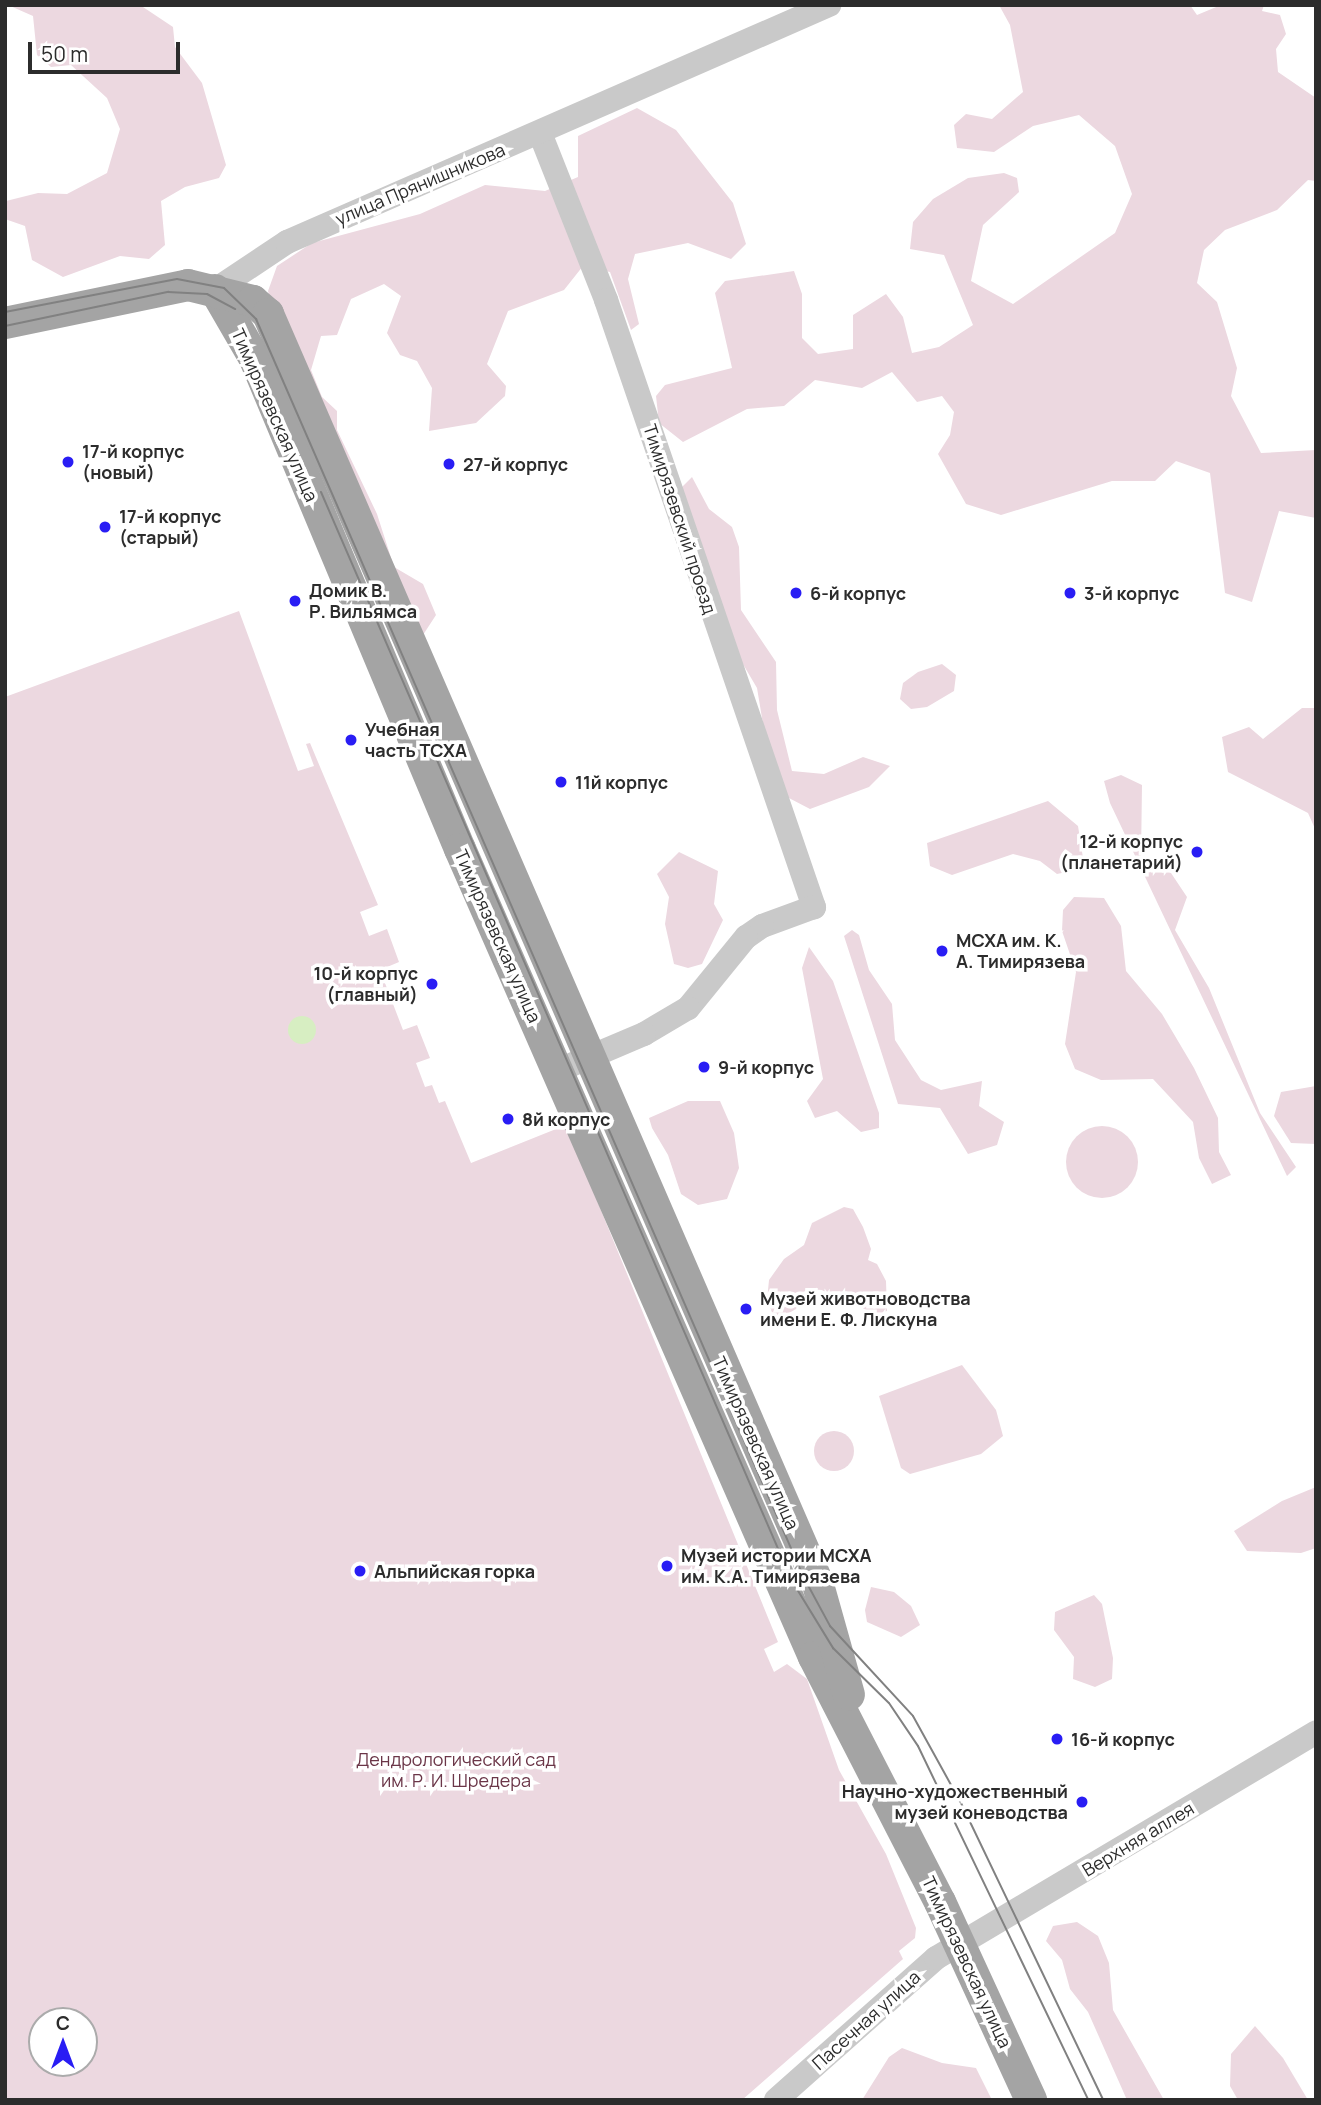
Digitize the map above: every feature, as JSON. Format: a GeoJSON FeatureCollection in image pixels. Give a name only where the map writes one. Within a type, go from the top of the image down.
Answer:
{"type":"FeatureCollection","features":[{"type":"Feature","properties":{"kind":"main road"},"geometry":{"type":"LineString","coordinates":[[5,323],[160,289],[188,285],[215,290]]}},
{"type":"Feature","properties":{"kind":"main road","name":"Тимирязевская улица"},"geometry":{"type":"LineString","coordinates":[[215,290],[253,301],[268,314],[588,1058],[817,1581],[865,1750]]}},
{"type":"Feature","properties":{"kind":"main road","name":"Тимирязевская улица"},"geometry":{"type":"LineString","coordinates":[[215,290],[255,359],[557,1071],[814,1657],[865,1750],[1031,2100]]}},
{"type":"Feature","properties":{"kind":"street","name":"улица Прянишникова"},"geometry":{"type":"LineString","coordinates":[[215,290],[287,242],[829,5]]}},
{"type":"Feature","properties":{"kind":"street","name":"Тимирязевский проезд"},"geometry":{"type":"LineString","coordinates":[[540,133],[611,312],[814,907],[762,926],[747,937],[688,1008],[644,1034],[588,1058]]}},
{"type":"Feature","properties":{"kind":"street"},"geometry":{"type":"LineString","coordinates":[[557,1071],[588,1058]]}},
{"type":"Feature","properties":{"kind":"street","name":"Верхняя аллея"},"geometry":{"type":"LineString","coordinates":[[958,1943],[1316,1732]]}},
{"type":"Feature","properties":{"kind":"street","name":"Пасечная улица"},"geometry":{"type":"LineString","coordinates":[[776,2100],[958,1943]]}},
{"type":"Feature","properties":{"kind":"green space"},"geometry":{"type":"Polygon","coordinates":[[[8,5],[140,5],[173,27],[175,47],[202,83],[226,165],[219,178],[185,187],[161,201],[165,245],[149,259],[120,256],[63,277],[32,260],[25,226],[5,219],[6,201],[38,193],[67,194],[107,173],[120,129],[107,98],[71,65],[51,67],[37,55],[33,16],[8,5]]]}},
{"type":"Feature","properties":{"kind":"green space"},"geometry":{"type":"Polygon","coordinates":[[[999,5],[1190,5],[1197,15],[1221,5],[1264,5],[1262,11],[1280,15],[1286,34],[1276,49],[1278,72],[1316,98],[1316,181],[1308,180],[1277,210],[1225,230],[1204,250],[1197,283],[1217,302],[1237,368],[1231,396],[1261,453],[1316,450],[1316,518],[1279,511],[1252,602],[1225,593],[1210,473],[1176,461],[1155,481],[1112,481],[1001,515],[966,504],[938,454],[950,435],[954,412],[942,396],[917,402],[892,372],[862,388],[815,380],[784,406],[747,409],[683,442],[659,423],[656,396],[665,385],[732,368],[715,293],[725,281],[794,271],[802,294],[802,338],[818,354],[853,349],[853,315],[886,294],[903,317],[912,353],[939,347],[973,325],[944,255],[910,249],[913,222],[933,199],[968,178],[1004,173],[1017,178],[1019,192],[983,225],[971,281],[1013,304],[1115,233],[1132,194],[1115,146],[1079,115],[1033,126],[994,152],[957,148],[954,125],[966,114],[992,119],[1023,92],[1010,25],[999,5]]]}},
{"type":"Feature","properties":{"kind":"green space"},"geometry":{"type":"Polygon","coordinates":[[[637,108],[676,130],[733,203],[746,244],[731,259],[688,243],[635,254],[628,279],[639,324],[631,330],[610,272],[583,266],[564,290],[508,311],[487,364],[506,386],[505,396],[476,423],[429,431],[432,388],[417,361],[400,355],[387,333],[401,296],[384,284],[351,299],[337,335],[321,336],[311,370],[322,397],[337,411],[337,430],[377,514],[394,567],[423,584],[436,615],[423,635],[275,319],[268,291],[277,266],[312,243],[420,214],[485,185],[545,191],[578,177],[578,136],[637,108]]]}},
{"type":"Feature","properties":{"kind":"green space"},"geometry":{"type":"Polygon","coordinates":[[[692,477],[709,509],[732,527],[739,547],[741,610],[776,662],[777,710],[792,771],[824,774],[863,757],[890,766],[869,787],[810,809],[787,797],[768,754],[757,688],[730,642],[682,487],[692,477]]]}},
{"type":"Feature","properties":{"kind":"green space","name":"Дендрологический сад им. Р. И. Шредера"},"geometry":{"type":"Polygon","coordinates":[[[239,611],[298,771],[314,766],[306,744],[310,743],[378,905],[360,912],[369,936],[387,929],[399,962],[380,970],[403,1030],[417,1025],[430,1058],[416,1063],[425,1087],[432,1085],[439,1103],[445,1101],[471,1163],[566,1125],[778,1642],[764,1649],[774,1672],[787,1664],[807,1679],[839,1770],[886,1854],[916,1928],[915,1938],[899,1951],[903,1959],[742,2100],[5,2100],[5,697],[239,611]]]}},
{"type":"Feature","properties":{"kind":"green space"},"geometry":{"type":"Polygon","coordinates":[[[942,664],[956,675],[954,691],[927,707],[911,709],[900,699],[903,683],[918,672],[942,664]]]}},
{"type":"Feature","properties":{"kind":"green space"},"geometry":{"type":"Polygon","coordinates":[[[1302,708],[1316,708],[1316,831],[1308,813],[1228,772],[1222,737],[1249,727],[1263,739],[1302,708]]]}},
{"type":"Feature","properties":{"kind":"green space"},"geometry":{"type":"Polygon","coordinates":[[[1121,775],[1142,785],[1141,858],[1171,873],[1187,897],[1175,930],[1209,988],[1260,1113],[1296,1167],[1287,1176],[1110,803],[1104,781],[1121,775]]]}},
{"type":"Feature","properties":{"kind":"green space"},"geometry":{"type":"Polygon","coordinates":[[[1048,801],[1078,826],[1083,858],[1071,871],[1057,874],[1040,861],[1013,854],[952,875],[930,866],[927,843],[1048,801]]]}},
{"type":"Feature","properties":{"kind":"green space"},"geometry":{"type":"Polygon","coordinates":[[[679,852],[718,871],[714,904],[723,920],[702,964],[688,968],[674,964],[665,924],[669,897],[657,874],[679,852]]]}},
{"type":"Feature","properties":{"kind":"green space"},"geometry":{"type":"Polygon","coordinates":[[[1074,897],[1104,898],[1121,926],[1126,971],[1162,1014],[1194,1068],[1218,1118],[1219,1152],[1231,1175],[1212,1184],[1199,1158],[1193,1122],[1153,1079],[1101,1080],[1075,1069],[1065,1044],[1076,972],[1062,931],[1063,910],[1074,897]]]}},
{"type":"Feature","properties":{"kind":"green space"},"geometry":{"type":"Polygon","coordinates":[[[852,930],[859,935],[869,970],[892,1004],[895,1040],[921,1080],[941,1090],[982,1081],[979,1106],[1004,1122],[997,1145],[968,1154],[940,1108],[898,1104],[844,936],[852,930]]]}},
{"type":"Feature","properties":{"kind":"green space"},"geometry":{"type":"Polygon","coordinates":[[[809,947],[833,981],[879,1113],[879,1128],[861,1132],[837,1111],[815,1118],[807,1101],[823,1079],[802,968],[809,947]]]}},
{"type":"Feature","properties":{"kind":"green space"},"geometry":{"type":"Polygon","coordinates":[[[1316,1086],[1316,1144],[1291,1143],[1274,1116],[1281,1092],[1316,1086]]]}},
{"type":"Feature","properties":{"kind":"green space"},"geometry":{"type":"Polygon","coordinates":[[[688,1101],[720,1101],[734,1133],[739,1168],[727,1199],[698,1205],[681,1194],[668,1155],[652,1128],[649,1118],[688,1101]]]}},
{"type":"Feature","properties":{"kind":"green space"},"geometry":{"type":"Polygon","coordinates":[[[1102,1126],[1122,1132],[1132,1142],[1138,1162],[1132,1182],[1122,1192],[1102,1198],[1082,1192],[1072,1182],[1066,1162],[1072,1142],[1082,1132],[1102,1126]]]}},
{"type":"Feature","properties":{"kind":"green space"},"geometry":{"type":"Polygon","coordinates":[[[844,1207],[853,1209],[871,1249],[868,1260],[877,1264],[886,1281],[887,1311],[875,1315],[861,1307],[854,1293],[838,1301],[822,1290],[806,1289],[796,1309],[780,1318],[773,1315],[767,1300],[769,1280],[784,1259],[804,1245],[812,1223],[844,1207]]]}},
{"type":"Feature","properties":{"kind":"green space"},"geometry":{"type":"Polygon","coordinates":[[[962,1365],[996,1410],[1003,1436],[981,1454],[910,1474],[901,1468],[879,1396],[962,1365]]]}},
{"type":"Feature","properties":{"kind":"green space"},"geometry":{"type":"Polygon","coordinates":[[[834,1431],[848,1437],[854,1451],[848,1465],[834,1471],[820,1465],[814,1451],[820,1437],[834,1431]]]}},
{"type":"Feature","properties":{"kind":"green space"},"geometry":{"type":"Polygon","coordinates":[[[1316,1487],[1316,1548],[1301,1553],[1247,1551],[1234,1531],[1282,1501],[1316,1487]]]}},
{"type":"Feature","properties":{"kind":"green space"},"geometry":{"type":"Polygon","coordinates":[[[871,1587],[894,1592],[911,1606],[920,1625],[901,1637],[867,1622],[865,1610],[871,1587]]]}},
{"type":"Feature","properties":{"kind":"green space"},"geometry":{"type":"Polygon","coordinates":[[[1094,1595],[1102,1604],[1113,1658],[1112,1679],[1095,1687],[1073,1679],[1074,1657],[1054,1630],[1055,1612],[1094,1595]]]}},
{"type":"Feature","properties":{"kind":"green space"},"geometry":{"type":"Polygon","coordinates":[[[1077,1922],[1098,1936],[1109,1963],[1113,2010],[1164,2100],[1127,2100],[1088,2012],[1070,1989],[1062,1960],[1046,1941],[1053,1926],[1077,1922]]]}},
{"type":"Feature","properties":{"kind":"green space"},"geometry":{"type":"Polygon","coordinates":[[[1255,2026],[1283,2058],[1308,2100],[1238,2100],[1230,2086],[1231,2054],[1255,2026]]]}},
{"type":"Feature","properties":{"kind":"green space"},"geometry":{"type":"Polygon","coordinates":[[[902,2048],[942,2063],[976,2068],[992,2100],[862,2100],[889,2057],[902,2048]]]}},
{"type":"Feature","properties":{"kind":"shaded area"},"geometry":{"type":"Polygon","coordinates":[[[302,1016],[312,1020],[316,1030],[312,1040],[302,1044],[292,1040],[288,1030],[292,1020],[302,1016]]]}},
{"type":"Feature","properties":{"kind":"tram line"},"geometry":{"type":"LineString","coordinates":[[5,312],[177,279],[224,288],[256,319],[803,1576],[830,1626],[913,1716],[960,1801],[1103,2100]]}},
{"type":"Feature","properties":{"kind":"tram line"},"geometry":{"type":"LineString","coordinates":[[5,326],[168,292],[207,294],[235,309]]}},
{"type":"Feature","properties":{"kind":"tram line"},"geometry":{"type":"LineString","coordinates":[[321,492],[792,1581],[833,1648],[889,1703],[918,1746],[1088,2100]]}},
{"type":"Feature","properties":{"kind":"place","name":"17-й корпус (новый)"},"geometry":{"type":"Point","coordinates":[68,462]}},
{"type":"Feature","properties":{"kind":"place","name":"27-й корпус"},"geometry":{"type":"Point","coordinates":[449,464]}},
{"type":"Feature","properties":{"kind":"place","name":"17-й корпус (старый)"},"geometry":{"type":"Point","coordinates":[105,527]}},
{"type":"Feature","properties":{"kind":"place","name":"6-й корпус"},"geometry":{"type":"Point","coordinates":[796,593]}},
{"type":"Feature","properties":{"kind":"place","name":"3-й корпус"},"geometry":{"type":"Point","coordinates":[1070,593]}},
{"type":"Feature","properties":{"kind":"place","name":"Домик В. Р. Вильямса"},"geometry":{"type":"Point","coordinates":[295,601]}},
{"type":"Feature","properties":{"kind":"place","name":"Учебная часть ТСХА"},"geometry":{"type":"Point","coordinates":[351,740]}},
{"type":"Feature","properties":{"kind":"place","name":"11й корпус"},"geometry":{"type":"Point","coordinates":[561,782]}},
{"type":"Feature","properties":{"kind":"place","name":"12-й корпус (планетарий)"},"geometry":{"type":"Point","coordinates":[1197,852]}},
{"type":"Feature","properties":{"kind":"place","name":"МСХА им. К. А. Тимирязева"},"geometry":{"type":"Point","coordinates":[942,951]}},
{"type":"Feature","properties":{"kind":"place","name":"10-й корпус (главный)"},"geometry":{"type":"Point","coordinates":[432,984]}},
{"type":"Feature","properties":{"kind":"place","name":"9-й корпус"},"geometry":{"type":"Point","coordinates":[704,1067]}},
{"type":"Feature","properties":{"kind":"place","name":"8й корпус"},"geometry":{"type":"Point","coordinates":[508,1119]}},
{"type":"Feature","properties":{"kind":"place","name":"Музей животноводства имени Е. Ф. Лискуна"},"geometry":{"type":"Point","coordinates":[746,1309]}},
{"type":"Feature","properties":{"kind":"place","name":"Музей истории МСХА им. К.А. Тимирязева"},"geometry":{"type":"Point","coordinates":[667,1566]}},
{"type":"Feature","properties":{"kind":"place","name":"Альпийская горка"},"geometry":{"type":"Point","coordinates":[360,1571]}},
{"type":"Feature","properties":{"kind":"place","name":"16-й корпус"},"geometry":{"type":"Point","coordinates":[1057,1739]}},
{"type":"Feature","properties":{"kind":"place","name":"Научно-художественный музей коневодства"},"geometry":{"type":"Point","coordinates":[1082,1802]}}]}
